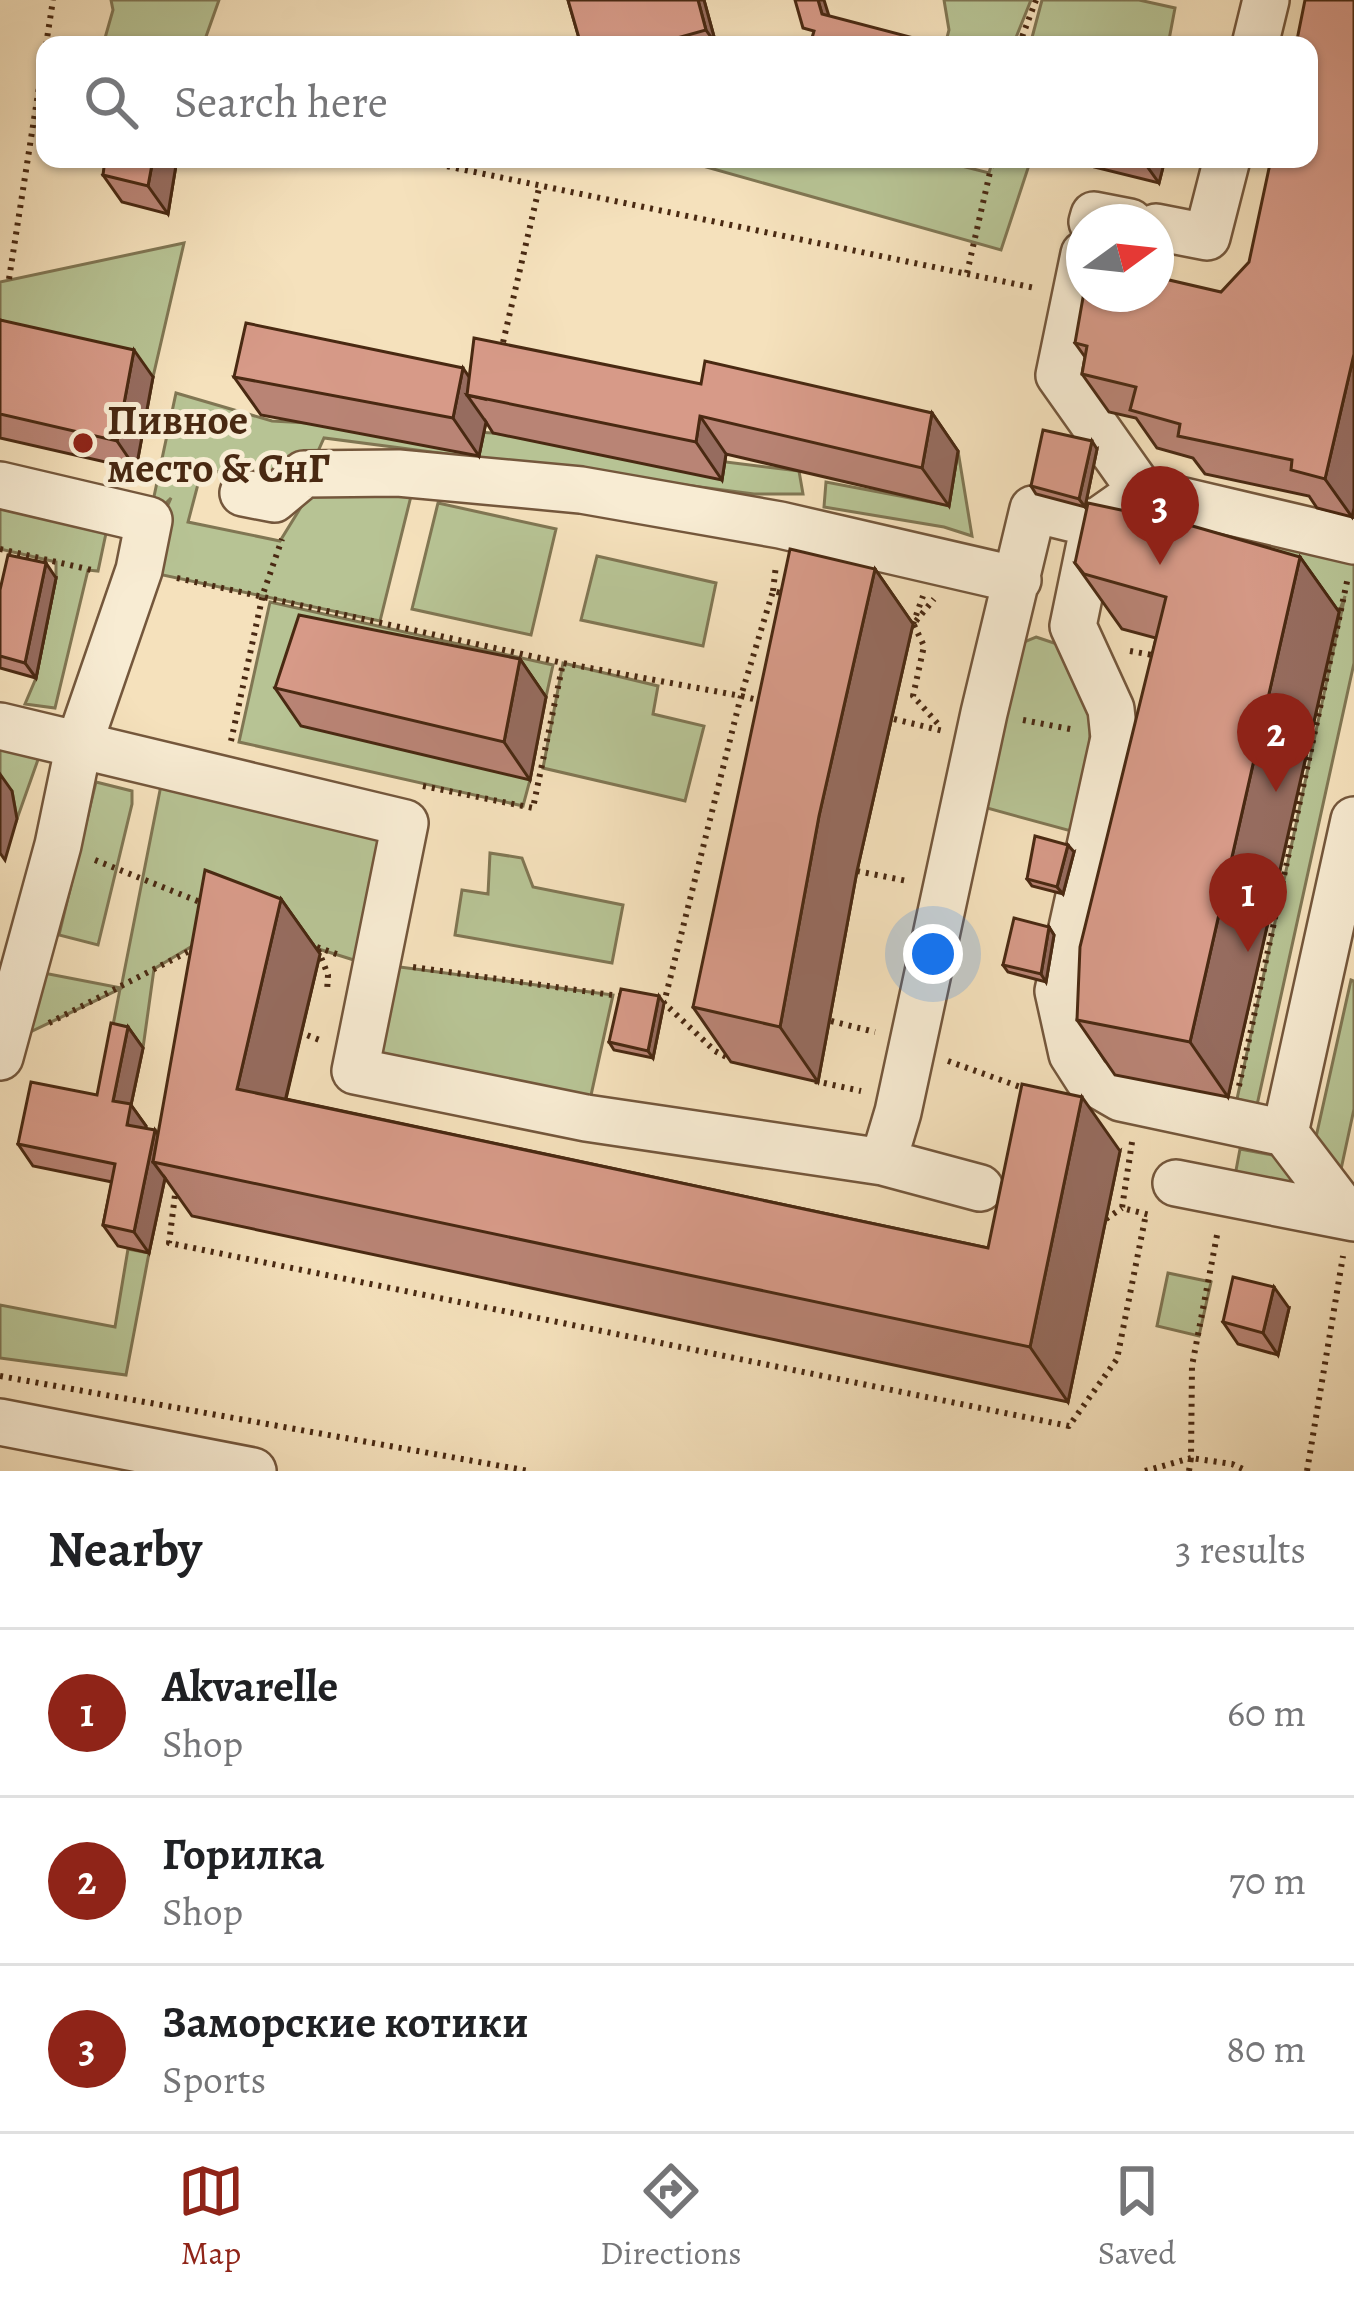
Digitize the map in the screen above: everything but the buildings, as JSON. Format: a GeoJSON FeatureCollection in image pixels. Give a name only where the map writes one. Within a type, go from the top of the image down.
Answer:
{"type":"FeatureCollection","features":[{"type":"Feature","properties":{"kind":"street"},"geometry":{"type":"LineString","coordinates":[[1257,36],[1266,0]]}},
{"type":"Feature","properties":{"kind":"street"},"geometry":{"type":"LineString","coordinates":[[1174,231],[1207,238],[1225,168]]}},
{"type":"Feature","properties":{"kind":"street"},"geometry":{"type":"LineString","coordinates":[[1070,312],[1059,375],[1141,491],[1353,551]]}},
{"type":"Feature","properties":{"kind":"street"},"geometry":{"type":"LineString","coordinates":[[243,493],[274,499],[304,474],[364,473],[581,490],[780,525],[1018,580]]}},
{"type":"Feature","properties":{"kind":"street"},"geometry":{"type":"LineString","coordinates":[[0,485],[148,520],[137,574],[80,744],[58,845],[12,968],[1,1051]]}},
{"type":"Feature","properties":{"kind":"street"},"geometry":{"type":"LineString","coordinates":[[1141,491],[1094,524],[1073,626],[1112,709],[1114,738],[1058,991],[1072,1054],[1088,1079],[1121,1098],[1285,1133],[1352,1217]]}},
{"type":"Feature","properties":{"kind":"street"},"geometry":{"type":"LineString","coordinates":[[884,1162],[891,1050],[960,718],[1018,580],[1033,509],[1094,524]]}},
{"type":"Feature","properties":{"kind":"street"},"geometry":{"type":"LineString","coordinates":[[0,726],[405,824],[355,1071],[586,1118],[884,1162],[980,1188]]}},
{"type":"Feature","properties":{"kind":"street"},"geometry":{"type":"LineString","coordinates":[[1285,1133],[1354,820]]}},
{"type":"Feature","properties":{"kind":"street"},"geometry":{"type":"LineString","coordinates":[[1164,1205],[1352,1217]]}},
{"type":"Feature","properties":{"kind":"street"},"geometry":{"type":"LineString","coordinates":[[0,1422],[253,1471]]}},
{"type":"Feature","properties":{"kind":"path"},"geometry":{"type":"LineString","coordinates":[[47,36],[52,0]]}},
{"type":"Feature","properties":{"kind":"path"},"geometry":{"type":"LineString","coordinates":[[1022,36],[1036,0]]}},
{"type":"Feature","properties":{"kind":"path"},"geometry":{"type":"LineString","coordinates":[[9,279],[36,105]]}},
{"type":"Feature","properties":{"kind":"path"},"geometry":{"type":"LineString","coordinates":[[453,168],[1066,296]]}},
{"type":"Feature","properties":{"kind":"path"},"geometry":{"type":"LineString","coordinates":[[967,272],[991,168]]}},
{"type":"Feature","properties":{"kind":"path"},"geometry":{"type":"LineString","coordinates":[[500,355],[540,187]]}},
{"type":"Feature","properties":{"kind":"path"},"geometry":{"type":"LineString","coordinates":[[0,549],[263,595],[563,663],[764,701]]}},
{"type":"Feature","properties":{"kind":"path"},"geometry":{"type":"LineString","coordinates":[[1237,1100],[1353,551]]}},
{"type":"Feature","properties":{"kind":"path"},"geometry":{"type":"LineString","coordinates":[[664,1003],[741,696],[773,592],[794,596]]}},
{"type":"Feature","properties":{"kind":"path"},"geometry":{"type":"LineString","coordinates":[[229,748],[263,595]]}},
{"type":"Feature","properties":{"kind":"path"},"geometry":{"type":"LineString","coordinates":[[913,624],[924,646],[913,696],[960,718]]}},
{"type":"Feature","properties":{"kind":"path"},"geometry":{"type":"LineString","coordinates":[[1125,650],[1164,658]]}},
{"type":"Feature","properties":{"kind":"path"},"geometry":{"type":"LineString","coordinates":[[410,784],[533,808],[563,663]]}},
{"type":"Feature","properties":{"kind":"path"},"geometry":{"type":"LineString","coordinates":[[894,718],[960,718],[1114,738]]}},
{"type":"Feature","properties":{"kind":"path"},"geometry":{"type":"LineString","coordinates":[[857,871],[910,882]]}},
{"type":"Feature","properties":{"kind":"path"},"geometry":{"type":"LineString","coordinates":[[202,903],[203,922]]}},
{"type":"Feature","properties":{"kind":"path"},"geometry":{"type":"LineString","coordinates":[[1,1051],[204,943],[201,966]]}},
{"type":"Feature","properties":{"kind":"path"},"geometry":{"type":"LineString","coordinates":[[316,947],[377,964],[464,971],[664,1003],[731,1062],[751,1066]]}},
{"type":"Feature","properties":{"kind":"path"},"geometry":{"type":"LineString","coordinates":[[832,1022],[877,1033],[891,1050],[1028,1089]]}},
{"type":"Feature","properties":{"kind":"path"},"geometry":{"type":"LineString","coordinates":[[299,1032],[322,1041]]}},
{"type":"Feature","properties":{"kind":"path"},"geometry":{"type":"LineString","coordinates":[[810,1080],[863,1091],[868,1072]]}},
{"type":"Feature","properties":{"kind":"path"},"geometry":{"type":"LineString","coordinates":[[1122,1208],[1132,1142]]}},
{"type":"Feature","properties":{"kind":"path"},"geometry":{"type":"LineString","coordinates":[[177,1173],[170,1243],[1069,1426],[1117,1359],[1164,1205],[1122,1208],[1106,1219]]}},
{"type":"Feature","properties":{"kind":"path"},"geometry":{"type":"LineString","coordinates":[[1307,1471],[1352,1217]]}},
{"type":"Feature","properties":{"kind":"path"},"geometry":{"type":"LineString","coordinates":[[1189,1471],[1192,1366],[1219,1229],[1209,1226]]}},
{"type":"Feature","properties":{"kind":"path"},"geometry":{"type":"LineString","coordinates":[[0,1376],[529,1471]]}},
{"type":"Feature","properties":{"kind":"path"},"geometry":{"type":"LineString","coordinates":[[1145,1471],[1191,1458],[1247,1471]]}},
{"type":"Feature","properties":{"kind":"green space"},"geometry":{"type":"Polygon","coordinates":[[[111,0],[219,0],[206,36],[106,36],[111,0]]]}},
{"type":"Feature","properties":{"kind":"green space"},"geometry":{"type":"Polygon","coordinates":[[[944,0],[1031,0],[1017,36],[947,36],[944,0]]]}},
{"type":"Feature","properties":{"kind":"green space"},"geometry":{"type":"Polygon","coordinates":[[[1042,0],[1139,0],[1175,8],[1170,36],[1032,36],[1042,0]]]}},
{"type":"Feature","properties":{"kind":"green space"},"geometry":{"type":"Polygon","coordinates":[[[710,168],[969,168],[989,173],[990,168],[1028,168],[1001,250],[710,168]]]}},
{"type":"Feature","properties":{"kind":"green space"},"geometry":{"type":"Polygon","coordinates":[[[184,243],[153,377],[0,343],[0,282],[184,243]]]}},
{"type":"Feature","properties":{"kind":"green space"},"geometry":{"type":"Polygon","coordinates":[[[176,393],[272,421],[493,433],[799,471],[803,494],[754,494],[324,438],[315,458],[271,481],[202,469],[188,522],[280,541],[314,486],[416,476],[380,621],[139,570],[171,498],[149,520],[176,393]]]}},
{"type":"Feature","properties":{"kind":"green space"},"geometry":{"type":"Polygon","coordinates":[[[958,451],[972,536],[824,507],[826,482],[947,505],[958,451]]]}},
{"type":"Feature","properties":{"kind":"green space"},"geometry":{"type":"Polygon","coordinates":[[[0,494],[109,519],[98,571],[88,570],[55,708],[25,704],[36,678],[56,562],[0,549],[0,494]]]}},
{"type":"Feature","properties":{"kind":"green space"},"geometry":{"type":"Polygon","coordinates":[[[438,503],[556,529],[531,635],[412,609],[438,503]]]}},
{"type":"Feature","properties":{"kind":"green space"},"geometry":{"type":"Polygon","coordinates":[[[1228,530],[1354,564],[1354,663],[1257,1105],[1237,1099],[1345,596],[1339,612],[1220,578],[1228,530]]]}},
{"type":"Feature","properties":{"kind":"green space"},"geometry":{"type":"Polygon","coordinates":[[[597,556],[716,583],[703,646],[581,620],[597,556]]]}},
{"type":"Feature","properties":{"kind":"green space"},"geometry":{"type":"Polygon","coordinates":[[[270,602],[553,665],[546,697],[320,648],[530,780],[523,806],[239,742],[270,602]]]}},
{"type":"Feature","properties":{"kind":"green space"},"geometry":{"type":"Polygon","coordinates":[[[1036,637],[1057,644],[1091,719],[1089,754],[1071,831],[987,808],[1019,644],[1036,637]]]}},
{"type":"Feature","properties":{"kind":"green space"},"geometry":{"type":"Polygon","coordinates":[[[563,663],[658,686],[653,714],[704,726],[685,801],[543,768],[563,663]]]}},
{"type":"Feature","properties":{"kind":"green space"},"geometry":{"type":"Polygon","coordinates":[[[0,726],[46,737],[17,819],[12,791],[0,779],[0,726]]]}},
{"type":"Feature","properties":{"kind":"green space"},"geometry":{"type":"Polygon","coordinates":[[[165,765],[380,836],[357,961],[290,940],[224,927],[154,969],[143,1048],[96,1113],[120,989],[3,1045],[23,969],[121,988],[165,765]]]}},
{"type":"Feature","properties":{"kind":"green space"},"geometry":{"type":"Polygon","coordinates":[[[96,782],[132,791],[98,945],[59,935],[96,782]]]}},
{"type":"Feature","properties":{"kind":"green space"},"geometry":{"type":"Polygon","coordinates":[[[490,853],[522,858],[533,887],[623,905],[612,963],[455,935],[462,890],[488,894],[490,853]]]}},
{"type":"Feature","properties":{"kind":"green space"},"geometry":{"type":"Polygon","coordinates":[[[377,964],[613,995],[586,1118],[385,1078],[364,1031],[377,964]]]}},
{"type":"Feature","properties":{"kind":"green space"},"geometry":{"type":"Polygon","coordinates":[[[1351,980],[1354,1109],[1340,1174],[1312,1155],[1351,980]]]}},
{"type":"Feature","properties":{"kind":"green space"},"geometry":{"type":"Polygon","coordinates":[[[1240,1149],[1283,1157],[1315,1198],[1234,1181],[1240,1149]]]}},
{"type":"Feature","properties":{"kind":"green space"},"geometry":{"type":"Polygon","coordinates":[[[128,1249],[149,1253],[126,1375],[0,1358],[0,1305],[115,1327],[128,1249]]]}},
{"type":"Feature","properties":{"kind":"green space"},"geometry":{"type":"Polygon","coordinates":[[[1168,1273],[1211,1282],[1199,1336],[1157,1326],[1168,1273]]]}},
{"type":"Feature","properties":{"kind":"place","name":"Пивное место & СнГ"},"geometry":{"type":"Point","coordinates":[83,443]}},
{"type":"Feature","properties":{"kind":"place","name":"Заморские котики"},"geometry":{"type":"Point","coordinates":[1160,565]}},
{"type":"Feature","properties":{"kind":"place","name":"Горилка"},"geometry":{"type":"Point","coordinates":[1276,792]}},
{"type":"Feature","properties":{"kind":"place","name":"Akvarelle"},"geometry":{"type":"Point","coordinates":[1248,952]}}]}
